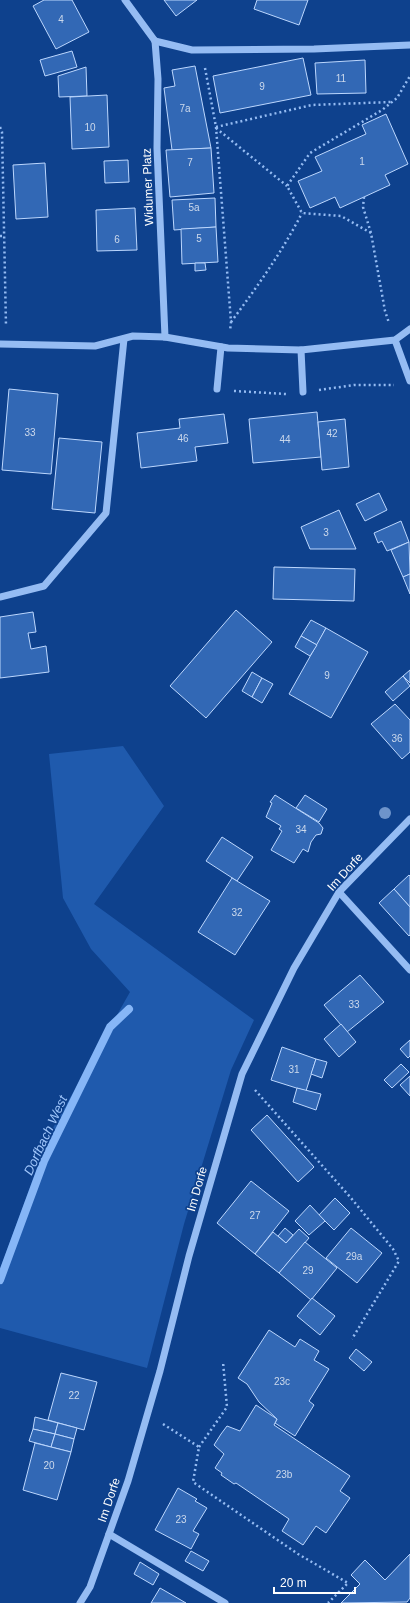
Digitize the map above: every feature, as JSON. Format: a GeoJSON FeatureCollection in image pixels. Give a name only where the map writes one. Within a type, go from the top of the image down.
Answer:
{"type":"FeatureCollection","features":[{"type":"Feature","properties":{"kind":"street"},"geometry":{"type":"LineString","coordinates":[[125,0],[155,41],[192,50],[410,45]]}},
{"type":"Feature","properties":{"kind":"street","name":"Widumer Platz"},"geometry":{"type":"LineString","coordinates":[[155,41],[158,78],[157,148],[165,337]]}},
{"type":"Feature","properties":{"kind":"street"},"geometry":{"type":"LineString","coordinates":[[3,344],[95,346],[133,336],[165,337],[221,347],[301,350],[395,340],[410,328]]}},
{"type":"Feature","properties":{"kind":"street"},"geometry":{"type":"LineString","coordinates":[[0,597],[44,586],[106,513],[124,339]]}},
{"type":"Feature","properties":{"kind":"street"},"geometry":{"type":"LineString","coordinates":[[395,340],[410,381]]}},
{"type":"Feature","properties":{"kind":"street"},"geometry":{"type":"LineString","coordinates":[[217,389],[221,347]]}},
{"type":"Feature","properties":{"kind":"street"},"geometry":{"type":"LineString","coordinates":[[301,350],[303,392]]}},
{"type":"Feature","properties":{"kind":"street","name":"Im Dorfe"},"geometry":{"type":"LineString","coordinates":[[80,1603],[90,1587],[128,1481],[148,1414],[189,1256],[242,1074],[294,968],[339,892],[410,819]]}},
{"type":"Feature","properties":{"kind":"street"},"geometry":{"type":"LineString","coordinates":[[339,892],[410,970]]}},
{"type":"Feature","properties":{"kind":"street"},"geometry":{"type":"LineString","coordinates":[[109,1534],[225,1603]]}},
{"type":"Feature","properties":{"kind":"path"},"geometry":{"type":"LineString","coordinates":[[202,50],[216,128],[231,322],[230,328]]}},
{"type":"Feature","properties":{"kind":"path"},"geometry":{"type":"LineString","coordinates":[[287,186],[310,153],[392,102],[397,98],[410,76]]}},
{"type":"Feature","properties":{"kind":"path"},"geometry":{"type":"LineString","coordinates":[[216,128],[312,105],[392,102]]}},
{"type":"Feature","properties":{"kind":"path"},"geometry":{"type":"LineString","coordinates":[[0,127],[2,132],[4,236],[3,344]]}},
{"type":"Feature","properties":{"kind":"path"},"geometry":{"type":"LineString","coordinates":[[216,128],[287,186],[302,213]]}},
{"type":"Feature","properties":{"kind":"path"},"geometry":{"type":"LineString","coordinates":[[364,197],[363,207],[371,234],[385,311]]}},
{"type":"Feature","properties":{"kind":"path"},"geometry":{"type":"LineString","coordinates":[[231,322],[259,284],[291,235],[302,213]]}},
{"type":"Feature","properties":{"kind":"path"},"geometry":{"type":"LineString","coordinates":[[302,213],[341,216],[371,234]]}},
{"type":"Feature","properties":{"kind":"path"},"geometry":{"type":"LineString","coordinates":[[242,1074],[351,1198],[393,1249],[399,1261],[352,1339]]}},
{"type":"Feature","properties":{"kind":"path"},"geometry":{"type":"LineString","coordinates":[[223,1362],[227,1407],[198,1447],[193,1482],[298,1554],[348,1583],[328,1603]]}},
{"type":"Feature","properties":{"kind":"path"},"geometry":{"type":"LineString","coordinates":[[148,1414],[198,1447]]}},
{"type":"Feature","properties":{"kind":"shaded area"},"geometry":{"type":"Polygon","coordinates":[[[123,746],[164,806],[94,904],[254,1020],[231,1070],[184,1224],[147,1368],[0,1328],[0,1269],[49,1135],[130,992],[91,949],[63,898],[49,754],[123,746]]]}},
{"type":"Feature","properties":{"kind":"building"},"geometry":{"type":"Polygon","coordinates":[[[44,0],[72,0],[89,32],[56,49],[33,6],[44,0]]]}},
{"type":"Feature","properties":{"kind":"building"},"geometry":{"type":"Polygon","coordinates":[[[164,0],[197,0],[176,16],[164,0]]]}},
{"type":"Feature","properties":{"kind":"building"},"geometry":{"type":"Polygon","coordinates":[[[257,0],[308,0],[299,25],[254,9],[257,0]]]}},
{"type":"Feature","properties":{"kind":"building"},"geometry":{"type":"Polygon","coordinates":[[[72,51],[77,67],[45,76],[40,60],[72,51]]]}},
{"type":"Feature","properties":{"kind":"building"},"geometry":{"type":"Polygon","coordinates":[[[303,58],[311,95],[220,113],[213,76],[303,58]]]}},
{"type":"Feature","properties":{"kind":"building"},"geometry":{"type":"Polygon","coordinates":[[[365,60],[366,93],[317,94],[315,63],[365,60]]]}},
{"type":"Feature","properties":{"kind":"building"},"geometry":{"type":"Polygon","coordinates":[[[195,66],[211,148],[172,150],[164,88],[175,86],[172,70],[195,66]]]}},
{"type":"Feature","properties":{"kind":"building"},"geometry":{"type":"Polygon","coordinates":[[[86,67],[87,96],[59,97],[58,76],[86,67]]]}},
{"type":"Feature","properties":{"kind":"building"},"geometry":{"type":"Polygon","coordinates":[[[107,95],[109,147],[72,149],[70,97],[107,95]]]}},
{"type":"Feature","properties":{"kind":"building"},"geometry":{"type":"Polygon","coordinates":[[[386,114],[408,164],[385,175],[390,185],[340,208],[335,197],[310,208],[298,181],[322,171],[315,157],[366,134],[362,125],[386,114]]]}},
{"type":"Feature","properties":{"kind":"building"},"geometry":{"type":"Polygon","coordinates":[[[211,148],[214,193],[170,197],[166,150],[211,148]]]}},
{"type":"Feature","properties":{"kind":"building"},"geometry":{"type":"Polygon","coordinates":[[[128,160],[129,182],[105,183],[104,161],[128,160]]]}},
{"type":"Feature","properties":{"kind":"building"},"geometry":{"type":"Polygon","coordinates":[[[45,163],[48,217],[16,219],[13,165],[45,163]]]}},
{"type":"Feature","properties":{"kind":"building"},"geometry":{"type":"Polygon","coordinates":[[[215,198],[216,227],[174,230],[172,200],[215,198]]]}},
{"type":"Feature","properties":{"kind":"building"},"geometry":{"type":"Polygon","coordinates":[[[135,208],[137,250],[97,251],[96,210],[135,208]]]}},
{"type":"Feature","properties":{"kind":"building"},"geometry":{"type":"Polygon","coordinates":[[[216,227],[218,262],[182,264],[181,229],[216,227]]]}},
{"type":"Feature","properties":{"kind":"building"},"geometry":{"type":"Polygon","coordinates":[[[195,263],[205,263],[206,270],[195,271],[195,263]]]}},
{"type":"Feature","properties":{"kind":"building"},"geometry":{"type":"Polygon","coordinates":[[[9,389],[58,394],[51,474],[2,470],[9,389]]]}},
{"type":"Feature","properties":{"kind":"building"},"geometry":{"type":"Polygon","coordinates":[[[317,412],[321,457],[253,463],[249,419],[317,412]]]}},
{"type":"Feature","properties":{"kind":"building"},"geometry":{"type":"Polygon","coordinates":[[[224,414],[228,443],[195,447],[197,461],[141,468],[137,433],[180,428],[179,419],[224,414]]]}},
{"type":"Feature","properties":{"kind":"building"},"geometry":{"type":"Polygon","coordinates":[[[345,419],[349,467],[322,470],[318,422],[345,419]]]}},
{"type":"Feature","properties":{"kind":"building"},"geometry":{"type":"Polygon","coordinates":[[[59,438],[102,442],[95,513],[52,509],[59,438]]]}},
{"type":"Feature","properties":{"kind":"building"},"geometry":{"type":"Polygon","coordinates":[[[379,493],[387,510],[365,521],[356,504],[379,493]]]}},
{"type":"Feature","properties":{"kind":"building"},"geometry":{"type":"Polygon","coordinates":[[[339,510],[356,549],[310,549],[301,527],[339,510]]]}},
{"type":"Feature","properties":{"kind":"building"},"geometry":{"type":"Polygon","coordinates":[[[401,521],[409,542],[387,551],[382,541],[378,543],[374,533],[401,521]]]}},
{"type":"Feature","properties":{"kind":"building"},"geometry":{"type":"Polygon","coordinates":[[[409,542],[410,574],[403,577],[391,550],[409,542]]]}},
{"type":"Feature","properties":{"kind":"building"},"geometry":{"type":"Polygon","coordinates":[[[274,567],[355,569],[354,601],[273,599],[274,567]]]}},
{"type":"Feature","properties":{"kind":"building"},"geometry":{"type":"Polygon","coordinates":[[[410,574],[410,594],[403,577],[410,574]]]}},
{"type":"Feature","properties":{"kind":"building"},"geometry":{"type":"Polygon","coordinates":[[[236,610],[272,642],[206,718],[170,686],[236,610]]]}},
{"type":"Feature","properties":{"kind":"building"},"geometry":{"type":"Polygon","coordinates":[[[33,612],[36,632],[28,633],[31,649],[46,646],[49,672],[0,678],[0,617],[33,612]]]}},
{"type":"Feature","properties":{"kind":"building"},"geometry":{"type":"Polygon","coordinates":[[[311,620],[326,628],[317,645],[301,636],[311,620]]]}},
{"type":"Feature","properties":{"kind":"building"},"geometry":{"type":"Polygon","coordinates":[[[326,628],[368,652],[331,718],[289,694],[326,628]]]}},
{"type":"Feature","properties":{"kind":"building"},"geometry":{"type":"Polygon","coordinates":[[[301,636],[317,645],[310,656],[295,647],[301,636]]]}},
{"type":"Feature","properties":{"kind":"building"},"geometry":{"type":"Polygon","coordinates":[[[410,670],[410,683],[403,676],[410,670]]]}},
{"type":"Feature","properties":{"kind":"building"},"geometry":{"type":"Polygon","coordinates":[[[252,672],[262,678],[252,697],[242,691],[252,672]]]}},
{"type":"Feature","properties":{"kind":"building"},"geometry":{"type":"Polygon","coordinates":[[[403,676],[410,686],[393,701],[385,692],[403,676]]]}},
{"type":"Feature","properties":{"kind":"building"},"geometry":{"type":"Polygon","coordinates":[[[262,678],[273,684],[262,703],[252,697],[262,678]]]}},
{"type":"Feature","properties":{"kind":"building"},"geometry":{"type":"Polygon","coordinates":[[[395,704],[410,720],[410,752],[402,759],[371,724],[395,704]]]}},
{"type":"Feature","properties":{"kind":"building"},"geometry":{"type":"Polygon","coordinates":[[[275,795],[319,823],[323,828],[321,834],[316,835],[311,842],[308,852],[303,849],[294,863],[271,850],[282,831],[279,829],[281,826],[266,817],[272,803],[270,802],[275,795]]]}},
{"type":"Feature","properties":{"kind":"building"},"geometry":{"type":"Polygon","coordinates":[[[305,795],[327,809],[319,822],[296,808],[305,795]]]}},
{"type":"Feature","properties":{"kind":"building"},"geometry":{"type":"Polygon","coordinates":[[[222,837],[253,857],[237,881],[206,861],[222,837]]]}},
{"type":"Feature","properties":{"kind":"building"},"geometry":{"type":"Polygon","coordinates":[[[409,875],[410,876],[410,907],[394,889],[409,875]]]}},
{"type":"Feature","properties":{"kind":"building"},"geometry":{"type":"Polygon","coordinates":[[[232,878],[270,901],[235,955],[198,932],[232,878]]]}},
{"type":"Feature","properties":{"kind":"building"},"geometry":{"type":"Polygon","coordinates":[[[394,889],[410,907],[409,936],[379,903],[394,889]]]}},
{"type":"Feature","properties":{"kind":"building"},"geometry":{"type":"Polygon","coordinates":[[[360,975],[384,1002],[347,1032],[324,1005],[360,975]]]}},
{"type":"Feature","properties":{"kind":"building"},"geometry":{"type":"Polygon","coordinates":[[[341,1024],[356,1042],[339,1057],[324,1039],[341,1024]]]}},
{"type":"Feature","properties":{"kind":"building"},"geometry":{"type":"Polygon","coordinates":[[[410,1040],[410,1056],[408,1058],[400,1049],[410,1040]]]}},
{"type":"Feature","properties":{"kind":"building"},"geometry":{"type":"Polygon","coordinates":[[[282,1047],[316,1059],[306,1091],[271,1080],[282,1047]]]}},
{"type":"Feature","properties":{"kind":"building"},"geometry":{"type":"Polygon","coordinates":[[[316,1059],[327,1062],[322,1078],[311,1074],[316,1059]]]}},
{"type":"Feature","properties":{"kind":"building"},"geometry":{"type":"Polygon","coordinates":[[[401,1064],[409,1072],[392,1088],[384,1080],[401,1064]]]}},
{"type":"Feature","properties":{"kind":"building"},"geometry":{"type":"Polygon","coordinates":[[[410,1076],[410,1096],[400,1085],[410,1076]]]}},
{"type":"Feature","properties":{"kind":"building"},"geometry":{"type":"Polygon","coordinates":[[[297,1088],[321,1094],[316,1110],[293,1102],[297,1088]]]}},
{"type":"Feature","properties":{"kind":"building"},"geometry":{"type":"Polygon","coordinates":[[[267,1115],[314,1167],[298,1182],[251,1130],[267,1115]]]}},
{"type":"Feature","properties":{"kind":"building"},"geometry":{"type":"Polygon","coordinates":[[[251,1181],[289,1211],[255,1254],[217,1223],[251,1181]]]}},
{"type":"Feature","properties":{"kind":"building"},"geometry":{"type":"Polygon","coordinates":[[[335,1198],[350,1213],[334,1230],[319,1215],[335,1198]]]}},
{"type":"Feature","properties":{"kind":"building"},"geometry":{"type":"Polygon","coordinates":[[[310,1205],[325,1221],[309,1235],[295,1221],[310,1205]]]}},
{"type":"Feature","properties":{"kind":"building"},"geometry":{"type":"Polygon","coordinates":[[[285,1228],[293,1235],[286,1243],[278,1236],[285,1228]]]}},
{"type":"Feature","properties":{"kind":"building"},"geometry":{"type":"Polygon","coordinates":[[[351,1228],[382,1253],[357,1283],[326,1258],[351,1228]]]}},
{"type":"Feature","properties":{"kind":"building"},"geometry":{"type":"Polygon","coordinates":[[[299,1229],[309,1238],[279,1273],[255,1254],[273,1232],[286,1243],[299,1229]]]}},
{"type":"Feature","properties":{"kind":"building"},"geometry":{"type":"Polygon","coordinates":[[[305,1242],[337,1268],[311,1300],[279,1273],[305,1242]]]}},
{"type":"Feature","properties":{"kind":"building"},"geometry":{"type":"Polygon","coordinates":[[[312,1298],[335,1316],[320,1335],[297,1316],[312,1298]]]}},
{"type":"Feature","properties":{"kind":"building"},"geometry":{"type":"Polygon","coordinates":[[[269,1330],[295,1347],[300,1339],[319,1351],[314,1360],[329,1369],[309,1401],[314,1405],[295,1436],[275,1423],[277,1419],[259,1402],[247,1384],[238,1378],[269,1330]]]}},
{"type":"Feature","properties":{"kind":"building"},"geometry":{"type":"Polygon","coordinates":[[[356,1349],[372,1362],[364,1371],[349,1358],[356,1349]]]}},
{"type":"Feature","properties":{"kind":"building"},"geometry":{"type":"Polygon","coordinates":[[[61,1373],[97,1382],[84,1430],[48,1420],[61,1373]]]}},
{"type":"Feature","properties":{"kind":"building"},"geometry":{"type":"Polygon","coordinates":[[[256,1405],[277,1419],[274,1425],[350,1476],[340,1491],[350,1498],[326,1533],[316,1526],[303,1545],[282,1531],[289,1519],[236,1483],[234,1484],[221,1475],[222,1473],[215,1468],[224,1454],[214,1445],[221,1434],[227,1426],[240,1431],[256,1405]]]}},
{"type":"Feature","properties":{"kind":"building"},"geometry":{"type":"Polygon","coordinates":[[[35,1417],[58,1423],[55,1434],[33,1429],[35,1417]]]}},
{"type":"Feature","properties":{"kind":"building"},"geometry":{"type":"Polygon","coordinates":[[[58,1423],[77,1428],[74,1439],[55,1434],[58,1423]]]}},
{"type":"Feature","properties":{"kind":"building"},"geometry":{"type":"Polygon","coordinates":[[[33,1429],[55,1434],[51,1447],[29,1441],[33,1429]]]}},
{"type":"Feature","properties":{"kind":"building"},"geometry":{"type":"Polygon","coordinates":[[[55,1434],[74,1439],[71,1452],[51,1447],[55,1434]]]}},
{"type":"Feature","properties":{"kind":"building"},"geometry":{"type":"Polygon","coordinates":[[[35,1443],[71,1452],[57,1500],[23,1490],[35,1443]]]}},
{"type":"Feature","properties":{"kind":"building"},"geometry":{"type":"Polygon","coordinates":[[[178,1488],[197,1499],[195,1501],[207,1508],[193,1531],[199,1534],[191,1549],[155,1530],[178,1488]]]}},
{"type":"Feature","properties":{"kind":"building"},"geometry":{"type":"Polygon","coordinates":[[[191,1551],[209,1561],[203,1571],[185,1561],[191,1551]]]}},
{"type":"Feature","properties":{"kind":"building"},"geometry":{"type":"Polygon","coordinates":[[[410,1554],[410,1598],[407,1602],[341,1603],[360,1584],[351,1575],[365,1560],[385,1580],[410,1554]]]}},
{"type":"Feature","properties":{"kind":"building"},"geometry":{"type":"Polygon","coordinates":[[[140,1562],[159,1574],[153,1585],[134,1574],[140,1562]]]}},
{"type":"Feature","properties":{"kind":"building"},"geometry":{"type":"Polygon","coordinates":[[[160,1588],[186,1603],[151,1603],[160,1588]]]}},
{"type":"Feature","properties":{"kind":"waterway","name":"Dorfbach West"},"geometry":{"type":"LineString","coordinates":[[0,1280],[44,1161],[110,1027],[129,1009]]}}]}
